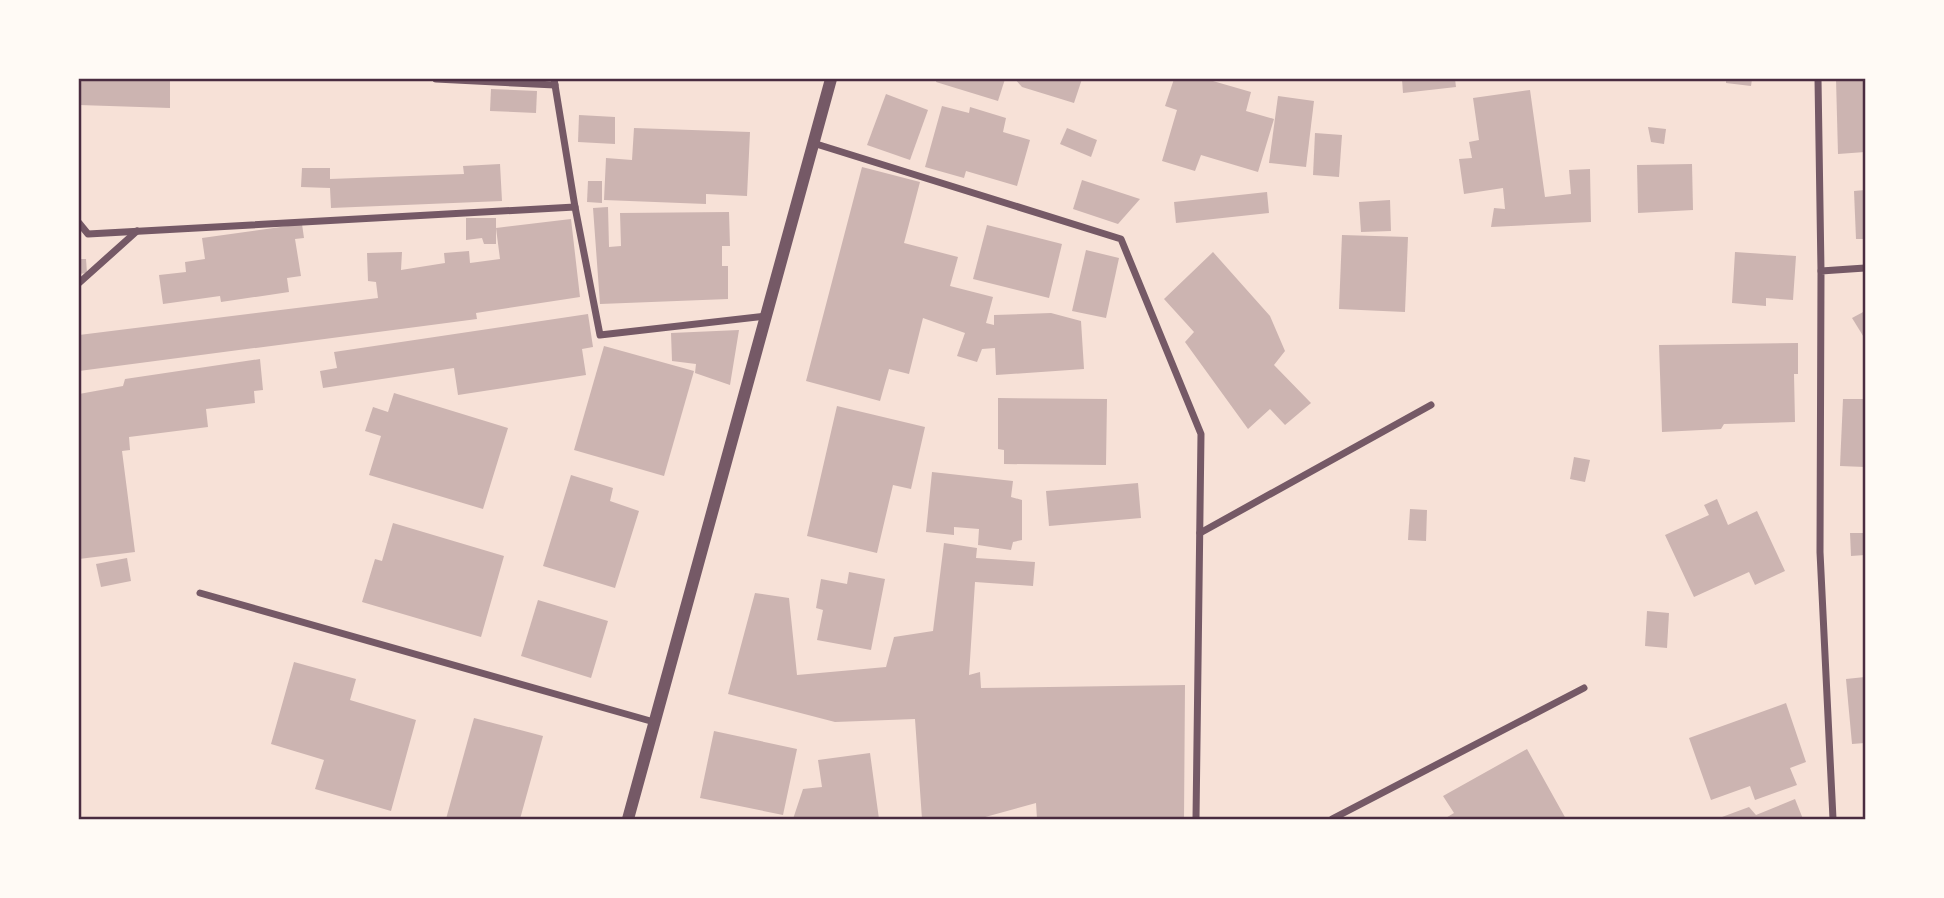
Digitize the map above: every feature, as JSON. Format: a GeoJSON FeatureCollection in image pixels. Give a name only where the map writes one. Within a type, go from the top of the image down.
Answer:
{"type":"FeatureCollection","features":[{"type":"Feature","properties":{"kind":"street"},"geometry":{"type":"LineString","coordinates":[[436,79],[554,82],[600,335],[766,316]]}},
{"type":"Feature","properties":{"kind":"street"},"geometry":{"type":"LineString","coordinates":[[628,819],[831,79]]}},
{"type":"Feature","properties":{"kind":"street"},"geometry":{"type":"LineString","coordinates":[[1818,79],[1821,271],[1820,552],[1833,819]]}},
{"type":"Feature","properties":{"kind":"street"},"geometry":{"type":"LineString","coordinates":[[813,143],[1121,239],[1201,434],[1196,819]]}},
{"type":"Feature","properties":{"kind":"street"},"geometry":{"type":"LineString","coordinates":[[79,223],[88,234],[575,207]]}},
{"type":"Feature","properties":{"kind":"street"},"geometry":{"type":"LineString","coordinates":[[79,284],[138,231]]}},
{"type":"Feature","properties":{"kind":"street"},"geometry":{"type":"LineString","coordinates":[[1821,271],[1865,268]]}},
{"type":"Feature","properties":{"kind":"street"},"geometry":{"type":"LineString","coordinates":[[1200,533],[1431,405]]}},
{"type":"Feature","properties":{"kind":"street"},"geometry":{"type":"LineString","coordinates":[[200,593],[654,722]]}},
{"type":"Feature","properties":{"kind":"street"},"geometry":{"type":"LineString","coordinates":[[1332,819],[1584,688]]}},
{"type":"Feature","properties":{"kind":"building"},"geometry":{"type":"Polygon","coordinates":[[[79,79],[170,79],[170,108],[79,105],[79,79]]]}},
{"type":"Feature","properties":{"kind":"building"},"geometry":{"type":"Polygon","coordinates":[[[937,79],[1005,79],[998,101],[936,82],[937,79]]]}},
{"type":"Feature","properties":{"kind":"building"},"geometry":{"type":"Polygon","coordinates":[[[1015,79],[1082,79],[1074,103],[1022,87],[1015,79]]]}},
{"type":"Feature","properties":{"kind":"building"},"geometry":{"type":"Polygon","coordinates":[[[1174,79],[1206,79],[1251,92],[1246,111],[1274,119],[1258,172],[1201,155],[1195,171],[1162,161],[1177,110],[1165,106],[1174,79]]]}},
{"type":"Feature","properties":{"kind":"building"},"geometry":{"type":"Polygon","coordinates":[[[1402,79],[1455,79],[1456,87],[1403,93],[1402,79]]]}},
{"type":"Feature","properties":{"kind":"building"},"geometry":{"type":"Polygon","coordinates":[[[1726,79],[1752,79],[1751,86],[1726,83],[1726,79]]]}},
{"type":"Feature","properties":{"kind":"building"},"geometry":{"type":"Polygon","coordinates":[[[1836,79],[1865,79],[1865,152],[1838,154],[1836,79]]]}},
{"type":"Feature","properties":{"kind":"building"},"geometry":{"type":"Polygon","coordinates":[[[491,89],[537,91],[536,113],[490,111],[491,89]]]}},
{"type":"Feature","properties":{"kind":"building"},"geometry":{"type":"Polygon","coordinates":[[[1530,90],[1545,197],[1571,194],[1569,170],[1590,169],[1591,222],[1491,227],[1494,208],[1505,209],[1503,188],[1464,194],[1459,159],[1472,158],[1469,142],[1479,140],[1473,98],[1530,90]]]}},
{"type":"Feature","properties":{"kind":"building"},"geometry":{"type":"Polygon","coordinates":[[[886,94],[928,110],[910,160],[867,145],[886,94]]]}},
{"type":"Feature","properties":{"kind":"building"},"geometry":{"type":"Polygon","coordinates":[[[1278,96],[1314,101],[1306,167],[1269,163],[1278,96]]]}},
{"type":"Feature","properties":{"kind":"building"},"geometry":{"type":"Polygon","coordinates":[[[942,106],[969,113],[970,107],[1006,118],[1003,132],[1030,140],[1017,186],[966,171],[964,178],[925,167],[942,106]]]}},
{"type":"Feature","properties":{"kind":"building"},"geometry":{"type":"Polygon","coordinates":[[[579,115],[615,117],[615,144],[578,142],[579,115]]]}},
{"type":"Feature","properties":{"kind":"building"},"geometry":{"type":"Polygon","coordinates":[[[1648,127],[1666,129],[1664,144],[1651,142],[1648,127]]]}},
{"type":"Feature","properties":{"kind":"building"},"geometry":{"type":"Polygon","coordinates":[[[634,128],[750,132],[747,196],[706,194],[706,204],[604,200],[606,158],[632,160],[634,128]]]}},
{"type":"Feature","properties":{"kind":"building"},"geometry":{"type":"Polygon","coordinates":[[[1067,128],[1097,140],[1091,157],[1060,144],[1067,128]]]}},
{"type":"Feature","properties":{"kind":"building"},"geometry":{"type":"Polygon","coordinates":[[[1315,133],[1342,135],[1339,177],[1313,175],[1315,133]]]}},
{"type":"Feature","properties":{"kind":"building"},"geometry":{"type":"Polygon","coordinates":[[[500,164],[502,201],[331,208],[330,188],[301,187],[302,168],[330,168],[330,179],[464,174],[463,166],[500,164]]]}},
{"type":"Feature","properties":{"kind":"building"},"geometry":{"type":"Polygon","coordinates":[[[1692,164],[1693,210],[1638,213],[1637,165],[1692,164]]]}},
{"type":"Feature","properties":{"kind":"building"},"geometry":{"type":"Polygon","coordinates":[[[862,167],[920,182],[904,243],[958,257],[950,286],[993,297],[986,323],[994,325],[994,315],[1051,313],[1081,321],[1084,369],[996,375],[995,348],[982,349],[977,362],[957,356],[965,333],[923,318],[909,374],[889,369],[880,401],[806,381],[862,167]]]}},
{"type":"Feature","properties":{"kind":"building"},"geometry":{"type":"Polygon","coordinates":[[[1082,180],[1140,199],[1118,224],[1073,209],[1082,180]]]}},
{"type":"Feature","properties":{"kind":"building"},"geometry":{"type":"Polygon","coordinates":[[[588,181],[602,181],[602,203],[587,202],[588,181]]]}},
{"type":"Feature","properties":{"kind":"building"},"geometry":{"type":"Polygon","coordinates":[[[1865,190],[1865,239],[1856,239],[1854,191],[1865,190]]]}},
{"type":"Feature","properties":{"kind":"building"},"geometry":{"type":"Polygon","coordinates":[[[1267,192],[1269,213],[1176,223],[1174,202],[1267,192]]]}},
{"type":"Feature","properties":{"kind":"building"},"geometry":{"type":"Polygon","coordinates":[[[1390,200],[1391,231],[1361,232],[1359,202],[1390,200]]]}},
{"type":"Feature","properties":{"kind":"building"},"geometry":{"type":"Polygon","coordinates":[[[608,207],[609,247],[621,246],[620,213],[729,212],[730,246],[722,246],[722,266],[728,266],[728,299],[600,304],[593,208],[608,207]]]}},
{"type":"Feature","properties":{"kind":"building"},"geometry":{"type":"Polygon","coordinates":[[[466,218],[496,218],[496,244],[484,244],[482,238],[466,240],[466,218]]]}},
{"type":"Feature","properties":{"kind":"building"},"geometry":{"type":"Polygon","coordinates":[[[571,219],[580,297],[476,313],[477,319],[79,371],[79,335],[378,298],[376,282],[368,281],[367,253],[402,252],[401,270],[445,263],[444,253],[469,251],[470,263],[500,259],[496,228],[571,219]]]}},
{"type":"Feature","properties":{"kind":"building"},"geometry":{"type":"Polygon","coordinates":[[[302,224],[304,238],[295,239],[301,276],[287,278],[289,292],[221,302],[220,296],[163,304],[159,275],[186,272],[185,262],[205,259],[202,238],[302,224]]]}},
{"type":"Feature","properties":{"kind":"building"},"geometry":{"type":"Polygon","coordinates":[[[987,225],[1062,244],[1049,298],[973,279],[987,225]]]}},
{"type":"Feature","properties":{"kind":"building"},"geometry":{"type":"Polygon","coordinates":[[[1342,235],[1408,237],[1405,312],[1339,309],[1342,235]]]}},
{"type":"Feature","properties":{"kind":"building"},"geometry":{"type":"Polygon","coordinates":[[[1086,250],[1119,258],[1106,318],[1072,311],[1086,250]]]}},
{"type":"Feature","properties":{"kind":"building"},"geometry":{"type":"Polygon","coordinates":[[[1213,252],[1270,316],[1285,351],[1274,365],[1311,403],[1285,425],[1270,409],[1248,429],[1185,342],[1194,332],[1164,299],[1213,252]]]}},
{"type":"Feature","properties":{"kind":"building"},"geometry":{"type":"Polygon","coordinates":[[[1735,252],[1796,256],[1793,300],[1766,298],[1766,306],[1732,303],[1735,252]]]}},
{"type":"Feature","properties":{"kind":"building"},"geometry":{"type":"Polygon","coordinates":[[[79,259],[86,259],[87,273],[79,274],[79,259]]]}},
{"type":"Feature","properties":{"kind":"building"},"geometry":{"type":"Polygon","coordinates":[[[1865,311],[1865,339],[1852,318],[1865,311]]]}},
{"type":"Feature","properties":{"kind":"building"},"geometry":{"type":"Polygon","coordinates":[[[588,314],[593,347],[582,349],[586,375],[458,395],[454,368],[323,388],[320,371],[337,368],[334,352],[588,314]]]}},
{"type":"Feature","properties":{"kind":"building"},"geometry":{"type":"Polygon","coordinates":[[[739,330],[730,385],[695,373],[696,364],[672,361],[671,333],[739,330]]]}},
{"type":"Feature","properties":{"kind":"building"},"geometry":{"type":"Polygon","coordinates":[[[1798,343],[1798,374],[1794,374],[1795,422],[1724,424],[1721,429],[1662,432],[1659,345],[1798,343]]]}},
{"type":"Feature","properties":{"kind":"building"},"geometry":{"type":"Polygon","coordinates":[[[604,346],[694,371],[664,476],[574,450],[604,346]]]}},
{"type":"Feature","properties":{"kind":"building"},"geometry":{"type":"Polygon","coordinates":[[[260,359],[263,390],[254,391],[255,403],[206,409],[208,427],[129,437],[130,450],[122,451],[135,552],[79,559],[79,394],[123,386],[125,379],[260,359]]]}},
{"type":"Feature","properties":{"kind":"building"},"geometry":{"type":"Polygon","coordinates":[[[394,393],[508,428],[483,509],[369,475],[381,436],[365,431],[373,407],[388,412],[394,393]]]}},
{"type":"Feature","properties":{"kind":"building"},"geometry":{"type":"Polygon","coordinates":[[[998,398],[1107,399],[1106,465],[1004,464],[1004,450],[998,449],[998,398]]]}},
{"type":"Feature","properties":{"kind":"building"},"geometry":{"type":"Polygon","coordinates":[[[1843,399],[1865,399],[1865,467],[1840,466],[1843,399]]]}},
{"type":"Feature","properties":{"kind":"building"},"geometry":{"type":"Polygon","coordinates":[[[837,406],[925,427],[911,489],[893,485],[877,553],[807,536],[837,406]]]}},
{"type":"Feature","properties":{"kind":"building"},"geometry":{"type":"Polygon","coordinates":[[[1574,457],[1590,460],[1585,482],[1570,479],[1574,457]]]}},
{"type":"Feature","properties":{"kind":"building"},"geometry":{"type":"Polygon","coordinates":[[[932,472],[1013,481],[1011,497],[1022,500],[1022,540],[1013,542],[1011,550],[978,545],[979,529],[954,527],[954,535],[926,532],[932,472]]]}},
{"type":"Feature","properties":{"kind":"building"},"geometry":{"type":"Polygon","coordinates":[[[571,475],[613,488],[610,501],[639,511],[615,588],[543,566],[571,475]]]}},
{"type":"Feature","properties":{"kind":"building"},"geometry":{"type":"Polygon","coordinates":[[[1138,483],[1141,518],[1049,526],[1046,491],[1138,483]]]}},
{"type":"Feature","properties":{"kind":"building"},"geometry":{"type":"Polygon","coordinates":[[[1717,499],[1728,525],[1757,511],[1785,571],[1755,585],[1749,572],[1694,597],[1665,535],[1709,515],[1704,505],[1717,499]]]}},
{"type":"Feature","properties":{"kind":"building"},"geometry":{"type":"Polygon","coordinates":[[[1410,509],[1427,510],[1426,541],[1408,540],[1410,509]]]}},
{"type":"Feature","properties":{"kind":"building"},"geometry":{"type":"Polygon","coordinates":[[[393,523],[504,556],[481,637],[362,602],[375,559],[382,561],[393,523]]]}},
{"type":"Feature","properties":{"kind":"building"},"geometry":{"type":"Polygon","coordinates":[[[1850,533],[1865,533],[1865,555],[1851,556],[1850,533]]]}},
{"type":"Feature","properties":{"kind":"building"},"geometry":{"type":"Polygon","coordinates":[[[944,543],[977,548],[976,558],[1035,562],[1033,586],[975,582],[969,675],[980,672],[981,688],[1185,685],[1184,819],[1037,819],[1036,803],[978,819],[922,819],[915,719],[835,722],[728,694],[755,593],[789,598],[797,675],[886,667],[894,637],[933,631],[944,543]]]}},
{"type":"Feature","properties":{"kind":"building"},"geometry":{"type":"Polygon","coordinates":[[[127,558],[131,581],[101,587],[96,564],[127,558]]]}},
{"type":"Feature","properties":{"kind":"building"},"geometry":{"type":"Polygon","coordinates":[[[849,572],[885,579],[871,650],[817,640],[823,610],[816,608],[821,579],[847,584],[849,572]]]}},
{"type":"Feature","properties":{"kind":"building"},"geometry":{"type":"Polygon","coordinates":[[[538,600],[608,621],[591,678],[521,656],[538,600]]]}},
{"type":"Feature","properties":{"kind":"building"},"geometry":{"type":"Polygon","coordinates":[[[1647,611],[1669,613],[1667,648],[1645,646],[1647,611]]]}},
{"type":"Feature","properties":{"kind":"building"},"geometry":{"type":"Polygon","coordinates":[[[294,662],[356,679],[350,700],[416,720],[391,811],[315,789],[324,760],[271,744],[294,662]]]}},
{"type":"Feature","properties":{"kind":"building"},"geometry":{"type":"Polygon","coordinates":[[[1865,677],[1865,743],[1852,744],[1846,679],[1865,677]]]}},
{"type":"Feature","properties":{"kind":"building"},"geometry":{"type":"Polygon","coordinates":[[[1786,703],[1806,762],[1790,768],[1797,785],[1755,800],[1750,786],[1711,800],[1689,738],[1786,703]]]}},
{"type":"Feature","properties":{"kind":"building"},"geometry":{"type":"Polygon","coordinates":[[[474,718],[543,736],[520,819],[446,819],[474,718]]]}},
{"type":"Feature","properties":{"kind":"building"},"geometry":{"type":"Polygon","coordinates":[[[714,731],[797,749],[783,815],[700,798],[714,731]]]}},
{"type":"Feature","properties":{"kind":"building"},"geometry":{"type":"Polygon","coordinates":[[[1527,749],[1566,819],[1444,819],[1454,813],[1443,796],[1527,749]]]}},
{"type":"Feature","properties":{"kind":"building"},"geometry":{"type":"Polygon","coordinates":[[[870,753],[879,819],[793,819],[803,789],[822,787],[818,760],[870,753]]]}},
{"type":"Feature","properties":{"kind":"building"},"geometry":{"type":"Polygon","coordinates":[[[1795,799],[1803,819],[1722,817],[1749,807],[1756,815],[1795,799]]]}}]}
